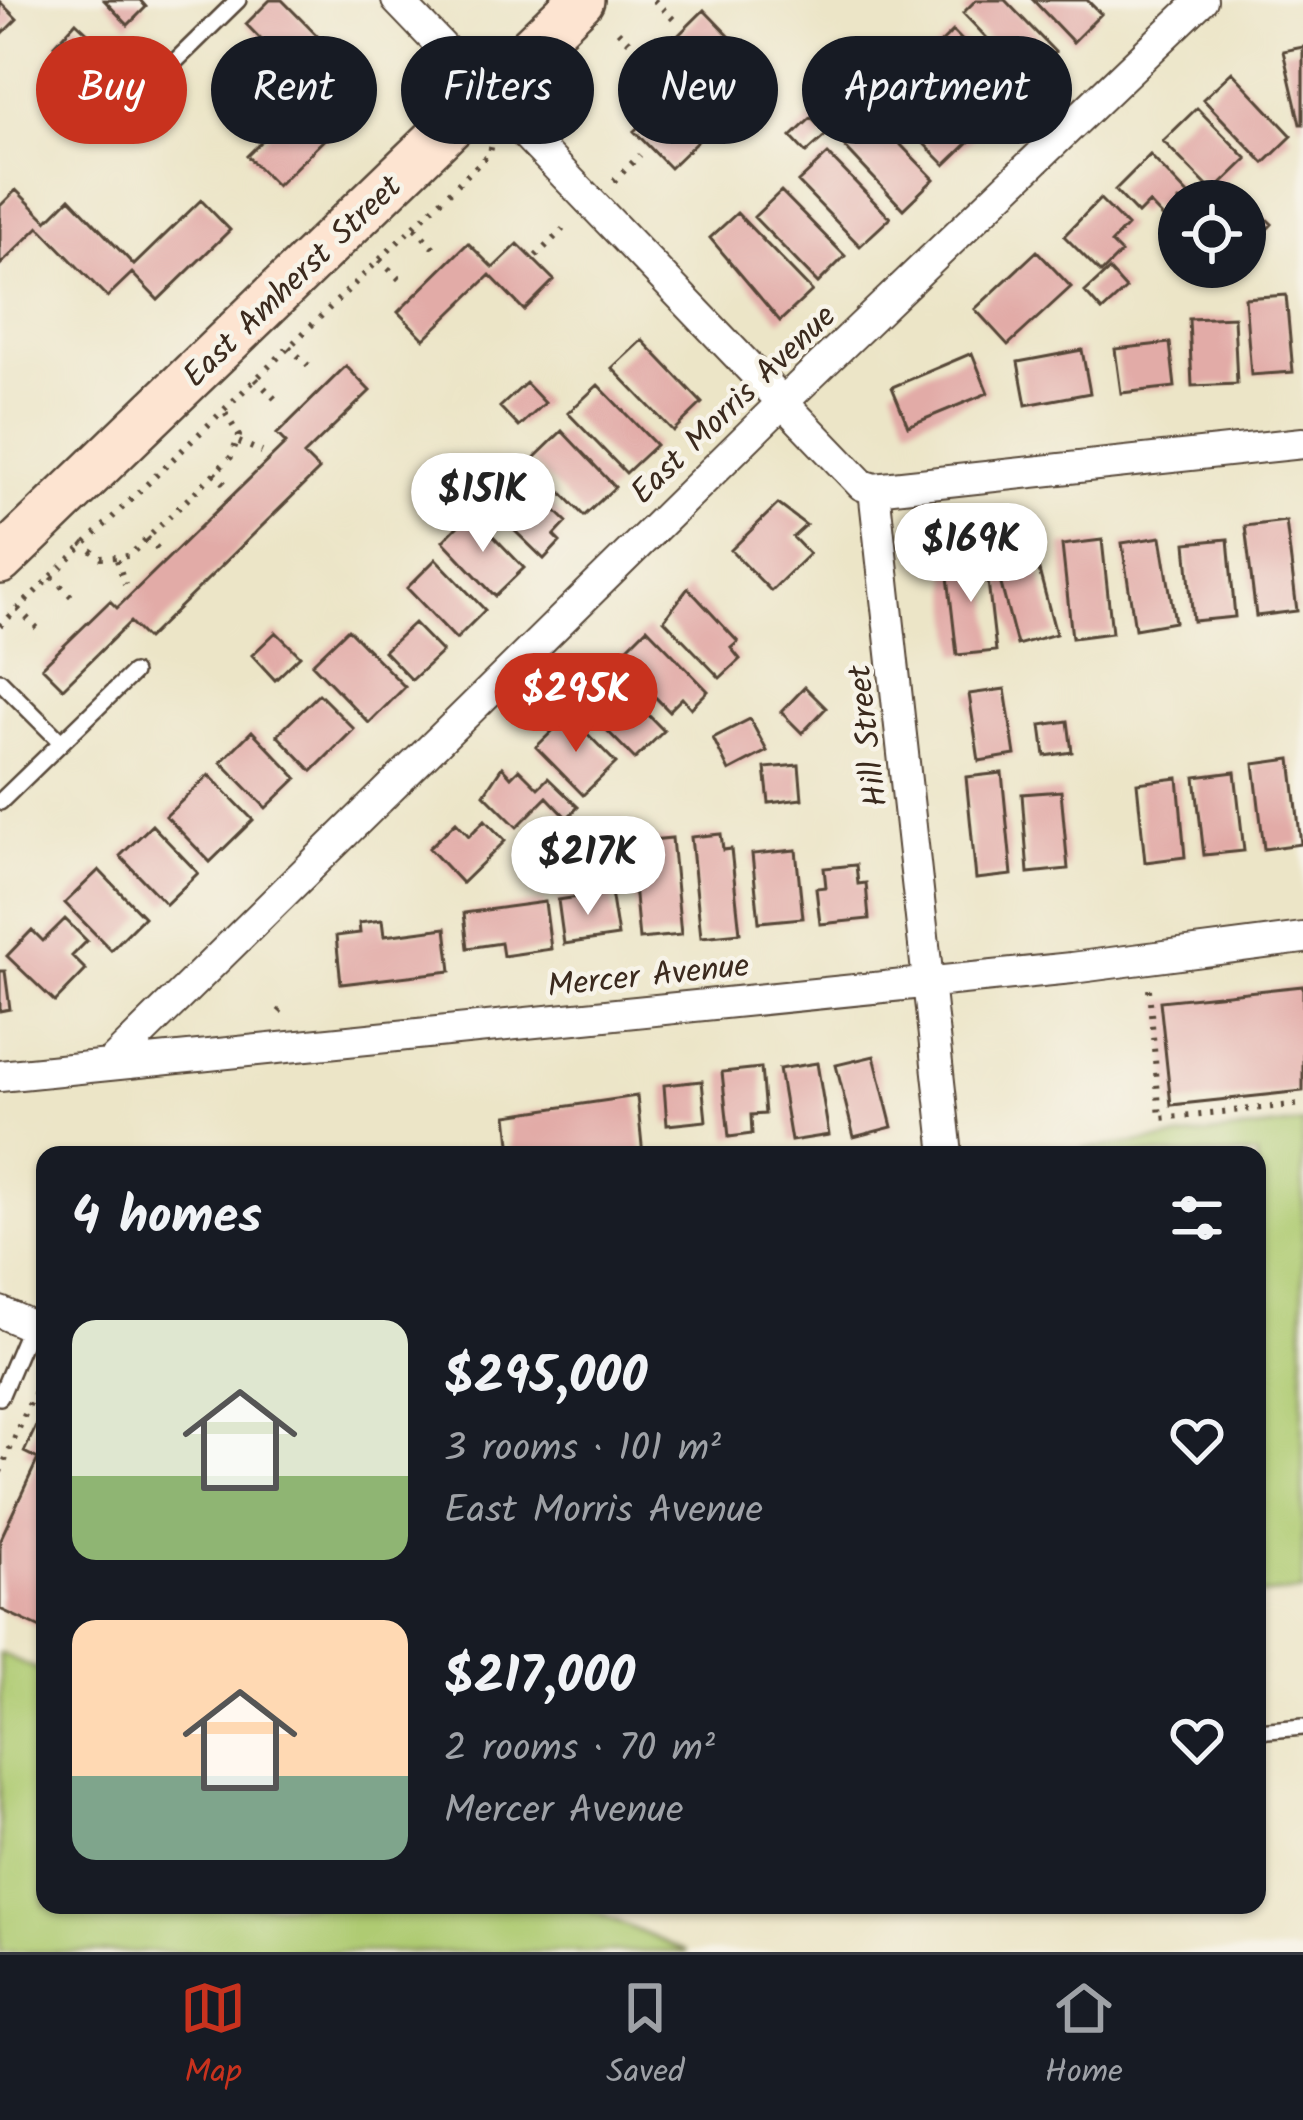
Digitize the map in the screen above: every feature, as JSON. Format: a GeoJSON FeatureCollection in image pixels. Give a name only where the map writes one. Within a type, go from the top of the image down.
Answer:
{"type":"FeatureCollection","features":[{"type":"Feature","properties":{"kind":"street"},"geometry":{"type":"LineString","coordinates":[[397,0],[432,36]]}},
{"type":"Feature","properties":{"kind":"street","name":"East Amherst Street"},"geometry":{"type":"LineString","coordinates":[[544,36],[581,0]]}},
{"type":"Feature","properties":{"kind":"street","name":"East Morris Avenue"},"geometry":{"type":"LineString","coordinates":[[111,1063],[782,402],[1202,0]]}},
{"type":"Feature","properties":{"kind":"street","name":"East Amherst Street"},"geometry":{"type":"LineString","coordinates":[[0,561],[432,144]]}},
{"type":"Feature","properties":{"kind":"street"},"geometry":{"type":"LineString","coordinates":[[536,144],[862,485],[874,489],[1303,442]]}},
{"type":"Feature","properties":{"kind":"street","name":"Hill Street"},"geometry":{"type":"LineString","coordinates":[[874,489],[946,1146]]}},
{"type":"Feature","properties":{"kind":"street","name":"Mercer Avenue"},"geometry":{"type":"LineString","coordinates":[[0,1076],[931,982],[1303,938]]}},
{"type":"Feature","properties":{"kind":"street"},"geometry":{"type":"LineString","coordinates":[[0,1312],[36,1328]]}},
{"type":"Feature","properties":{"kind":"lane"},"geometry":{"type":"LineString","coordinates":[[187,50],[238,0]]}},
{"type":"Feature","properties":{"kind":"lane"},"geometry":{"type":"LineString","coordinates":[[0,802],[133,673]]}},
{"type":"Feature","properties":{"kind":"lane"},"geometry":{"type":"LineString","coordinates":[[0,681],[62,742]]}},
{"type":"Feature","properties":{"kind":"lane"},"geometry":{"type":"LineString","coordinates":[[0,1397],[36,1333]]}},
{"type":"Feature","properties":{"kind":"lane"},"geometry":{"type":"LineString","coordinates":[[1266,1730],[1303,1727]]}},
{"type":"Feature","properties":{"kind":"path"},"geometry":{"type":"LineString","coordinates":[[655,0],[674,20]]}},
{"type":"Feature","properties":{"kind":"path"},"geometry":{"type":"LineString","coordinates":[[618,31],[623,36]]}},
{"type":"Feature","properties":{"kind":"path","name":"East Amherst Street"},"geometry":{"type":"LineString","coordinates":[[0,626],[490,154],[492,144]]}},
{"type":"Feature","properties":{"kind":"path"},"geometry":{"type":"LineString","coordinates":[[614,181],[640,155]]}},
{"type":"Feature","properties":{"kind":"path"},"geometry":{"type":"LineString","coordinates":[[414,227],[437,251]]}},
{"type":"Feature","properties":{"kind":"path"},"geometry":{"type":"LineString","coordinates":[[536,256],[562,229]]}},
{"type":"Feature","properties":{"kind":"path"},"geometry":{"type":"LineString","coordinates":[[380,260],[403,284]]}},
{"type":"Feature","properties":{"kind":"path"},"geometry":{"type":"LineString","coordinates":[[289,347],[314,371]]}},
{"type":"Feature","properties":{"kind":"path"},"geometry":{"type":"LineString","coordinates":[[256,379],[280,404]]}},
{"type":"Feature","properties":{"kind":"path"},"geometry":{"type":"LineString","coordinates":[[74,534],[101,558],[117,560],[182,505],[238,442],[237,426],[214,398]]}},
{"type":"Feature","properties":{"kind":"path"},"geometry":{"type":"LineString","coordinates":[[238,442],[262,452]]}},
{"type":"Feature","properties":{"kind":"path"},"geometry":{"type":"LineString","coordinates":[[214,473],[226,485]]}},
{"type":"Feature","properties":{"kind":"path"},"geometry":{"type":"LineString","coordinates":[[182,505],[193,516]]}},
{"type":"Feature","properties":{"kind":"path"},"geometry":{"type":"LineString","coordinates":[[147,538],[158,550]]}},
{"type":"Feature","properties":{"kind":"path"},"geometry":{"type":"LineString","coordinates":[[117,560],[125,584]]}},
{"type":"Feature","properties":{"kind":"path"},"geometry":{"type":"LineString","coordinates":[[52,576],[75,600]]}},
{"type":"Feature","properties":{"kind":"path"},"geometry":{"type":"LineString","coordinates":[[18,608],[41,632]]}},
{"type":"Feature","properties":{"kind":"path"},"geometry":{"type":"LineString","coordinates":[[1149,984],[1160,1118],[1303,1104]]}},
{"type":"Feature","properties":{"kind":"path"},"geometry":{"type":"LineString","coordinates":[[279,1012],[286,1004]]}},
{"type":"Feature","properties":{"kind":"path"},"geometry":{"type":"LineString","coordinates":[[0,1472],[36,1389]]}},
{"type":"Feature","properties":{"kind":"green space"},"geometry":{"type":"Polygon","coordinates":[[[1303,1123],[1303,1591],[1266,1594],[1266,1146],[1108,1146],[1303,1123]]]}},
{"type":"Feature","properties":{"kind":"green space"},"geometry":{"type":"Polygon","coordinates":[[[0,1653],[36,1669],[36,1914],[600,1914],[687,1952],[0,1952],[0,1653]]]}},
{"type":"Feature","properties":{"kind":"building"},"geometry":{"type":"Polygon","coordinates":[[[104,0],[140,0],[146,7],[128,25],[104,0]]]}},
{"type":"Feature","properties":{"kind":"building"},"geometry":{"type":"Polygon","coordinates":[[[270,0],[282,0],[317,36],[258,36],[246,24],[270,0]]]}},
{"type":"Feature","properties":{"kind":"building"},"geometry":{"type":"Polygon","coordinates":[[[976,0],[1005,0],[1040,36],[985,36],[963,13],[976,0]]]}},
{"type":"Feature","properties":{"kind":"building"},"geometry":{"type":"Polygon","coordinates":[[[1033,0],[1087,0],[1101,14],[1073,42],[1033,0]]]}},
{"type":"Feature","properties":{"kind":"building"},"geometry":{"type":"Polygon","coordinates":[[[0,2],[17,19],[0,36],[0,2]]]}},
{"type":"Feature","properties":{"kind":"building"},"geometry":{"type":"Polygon","coordinates":[[[704,10],[729,36],[678,36],[704,10]]]}},
{"type":"Feature","properties":{"kind":"building"},"geometry":{"type":"Polygon","coordinates":[[[76,22],[91,36],[63,36],[76,22]]]}},
{"type":"Feature","properties":{"kind":"building"},"geometry":{"type":"Polygon","coordinates":[[[1303,47],[1303,124],[1300,124],[1283,51],[1303,47]]]}},
{"type":"Feature","properties":{"kind":"building"},"geometry":{"type":"Polygon","coordinates":[[[1232,72],[1292,136],[1264,163],[1203,99],[1232,72]]]}},
{"type":"Feature","properties":{"kind":"building"},"geometry":{"type":"Polygon","coordinates":[[[1197,108],[1247,159],[1225,180],[1201,180],[1163,141],[1197,108]]]}},
{"type":"Feature","properties":{"kind":"building"},"geometry":{"type":"Polygon","coordinates":[[[802,127],[802,144],[816,144],[806,153],[791,137],[802,127]]]}},
{"type":"Feature","properties":{"kind":"building"},"geometry":{"type":"Polygon","coordinates":[[[259,144],[320,144],[277,186],[247,156],[259,144]]]}},
{"type":"Feature","properties":{"kind":"building"},"geometry":{"type":"Polygon","coordinates":[[[647,144],[695,144],[670,168],[647,144]]]}},
{"type":"Feature","properties":{"kind":"building"},"geometry":{"type":"Polygon","coordinates":[[[842,144],[900,144],[934,179],[903,209],[842,144]]]}},
{"type":"Feature","properties":{"kind":"building"},"geometry":{"type":"Polygon","coordinates":[[[924,144],[967,144],[945,165],[924,144]]]}},
{"type":"Feature","properties":{"kind":"building"},"geometry":{"type":"Polygon","coordinates":[[[828,154],[890,218],[860,246],[798,182],[828,154]]]}},
{"type":"Feature","properties":{"kind":"building"},"geometry":{"type":"Polygon","coordinates":[[[1150,155],[1174,180],[1158,180],[1158,212],[1149,203],[1138,214],[1115,190],[1150,155]]]}},
{"type":"Feature","properties":{"kind":"building"},"geometry":{"type":"Polygon","coordinates":[[[16,190],[47,221],[70,198],[134,265],[201,200],[230,230],[158,300],[132,273],[107,297],[39,227],[0,265],[0,206],[16,190]]]}},
{"type":"Feature","properties":{"kind":"building"},"geometry":{"type":"Polygon","coordinates":[[[781,191],[845,256],[818,283],[754,217],[781,191]]]}},
{"type":"Feature","properties":{"kind":"building"},"geometry":{"type":"Polygon","coordinates":[[[1100,199],[1127,226],[1111,243],[1121,253],[1101,273],[1064,236],[1100,199]]]}},
{"type":"Feature","properties":{"kind":"building"},"geometry":{"type":"Polygon","coordinates":[[[737,213],[812,291],[780,321],[710,238],[737,213]]]}},
{"type":"Feature","properties":{"kind":"building"},"geometry":{"type":"Polygon","coordinates":[[[468,243],[493,268],[518,244],[554,280],[524,310],[490,275],[424,339],[398,312],[468,243]]]}},
{"type":"Feature","properties":{"kind":"building"},"geometry":{"type":"Polygon","coordinates":[[[1037,251],[1071,287],[1008,345],[975,309],[1037,251]]]}},
{"type":"Feature","properties":{"kind":"building"},"geometry":{"type":"Polygon","coordinates":[[[1109,270],[1126,289],[1102,311],[1085,292],[1109,270]]]}},
{"type":"Feature","properties":{"kind":"building"},"geometry":{"type":"Polygon","coordinates":[[[1286,295],[1293,372],[1251,375],[1245,298],[1286,295]]]}},
{"type":"Feature","properties":{"kind":"building"},"geometry":{"type":"Polygon","coordinates":[[[1234,317],[1237,384],[1192,386],[1189,319],[1234,317]]]}},
{"type":"Feature","properties":{"kind":"building"},"geometry":{"type":"Polygon","coordinates":[[[642,340],[702,403],[673,431],[612,368],[642,340]]]}},
{"type":"Feature","properties":{"kind":"building"},"geometry":{"type":"Polygon","coordinates":[[[1170,343],[1175,387],[1121,393],[1115,349],[1170,343]]]}},
{"type":"Feature","properties":{"kind":"building"},"geometry":{"type":"Polygon","coordinates":[[[1082,350],[1090,393],[1026,405],[1018,362],[1082,350]]]}},
{"type":"Feature","properties":{"kind":"building"},"geometry":{"type":"Polygon","coordinates":[[[972,353],[988,393],[908,426],[892,387],[972,353]]]}},
{"type":"Feature","properties":{"kind":"building"},"geometry":{"type":"Polygon","coordinates":[[[346,366],[370,391],[304,455],[319,470],[147,639],[130,622],[63,688],[42,667],[110,601],[117,608],[286,443],[277,434],[346,366]]]}},
{"type":"Feature","properties":{"kind":"building"},"geometry":{"type":"Polygon","coordinates":[[[526,383],[545,403],[519,427],[500,407],[526,383]]]}},
{"type":"Feature","properties":{"kind":"building"},"geometry":{"type":"Polygon","coordinates":[[[598,385],[656,445],[626,473],[568,413],[598,385]]]}},
{"type":"Feature","properties":{"kind":"building"},"geometry":{"type":"Polygon","coordinates":[[[562,431],[615,487],[584,516],[531,461],[562,431]]]}},
{"type":"Feature","properties":{"kind":"building"},"geometry":{"type":"Polygon","coordinates":[[[515,471],[567,522],[554,536],[560,542],[544,559],[485,502],[515,471]]]}},
{"type":"Feature","properties":{"kind":"building"},"geometry":{"type":"Polygon","coordinates":[[[778,504],[806,525],[793,537],[809,554],[771,591],[731,550],[778,504]]]}},
{"type":"Feature","properties":{"kind":"building"},"geometry":{"type":"Polygon","coordinates":[[[471,513],[524,568],[495,596],[443,541],[471,513]]]}},
{"type":"Feature","properties":{"kind":"building"},"geometry":{"type":"Polygon","coordinates":[[[1286,521],[1297,611],[1256,616],[1245,526],[1286,521]]]}},
{"type":"Feature","properties":{"kind":"building"},"geometry":{"type":"Polygon","coordinates":[[[1161,537],[1175,622],[1135,629],[1122,543],[1161,537]]]}},
{"type":"Feature","properties":{"kind":"building"},"geometry":{"type":"Polygon","coordinates":[[[1228,539],[1235,617],[1193,621],[1186,543],[1228,539]]]}},
{"type":"Feature","properties":{"kind":"building"},"geometry":{"type":"Polygon","coordinates":[[[1102,540],[1112,633],[1072,638],[1062,545],[1102,540]]]}},
{"type":"Feature","properties":{"kind":"building"},"geometry":{"type":"Polygon","coordinates":[[[1033,548],[1056,634],[1017,645],[994,558],[1033,548]]]}},
{"type":"Feature","properties":{"kind":"building"},"geometry":{"type":"Polygon","coordinates":[[[985,555],[996,651],[957,655],[946,559],[985,555]]]}},
{"type":"Feature","properties":{"kind":"building"},"geometry":{"type":"Polygon","coordinates":[[[436,559],[485,610],[456,639],[407,588],[436,559]]]}},
{"type":"Feature","properties":{"kind":"building"},"geometry":{"type":"Polygon","coordinates":[[[688,588],[738,642],[731,648],[740,659],[720,678],[664,620],[688,588]]]}},
{"type":"Feature","properties":{"kind":"building"},"geometry":{"type":"Polygon","coordinates":[[[414,623],[442,652],[412,680],[384,651],[414,623]]]}},
{"type":"Feature","properties":{"kind":"building"},"geometry":{"type":"Polygon","coordinates":[[[647,628],[708,691],[691,708],[682,698],[669,711],[617,658],[647,628]]]}},
{"type":"Feature","properties":{"kind":"building"},"geometry":{"type":"Polygon","coordinates":[[[348,629],[405,687],[369,723],[312,664],[348,629]]]}},
{"type":"Feature","properties":{"kind":"building"},"geometry":{"type":"Polygon","coordinates":[[[276,632],[300,656],[275,680],[252,655],[276,632]]]}},
{"type":"Feature","properties":{"kind":"building"},"geometry":{"type":"Polygon","coordinates":[[[603,669],[664,731],[635,759],[578,701],[603,669]]]}},
{"type":"Feature","properties":{"kind":"building"},"geometry":{"type":"Polygon","coordinates":[[[805,687],[826,708],[802,733],[781,712],[805,687]]]}},
{"type":"Feature","properties":{"kind":"building"},"geometry":{"type":"Polygon","coordinates":[[[1005,689],[1015,755],[979,761],[969,694],[1005,689]]]}},
{"type":"Feature","properties":{"kind":"building"},"geometry":{"type":"Polygon","coordinates":[[[319,694],[354,729],[312,771],[277,735],[319,694]]]}},
{"type":"Feature","properties":{"kind":"building"},"geometry":{"type":"Polygon","coordinates":[[[569,715],[616,763],[583,795],[536,747],[569,715]]]}},
{"type":"Feature","properties":{"kind":"building"},"geometry":{"type":"Polygon","coordinates":[[[750,719],[767,751],[729,771],[713,738],[750,719]]]}},
{"type":"Feature","properties":{"kind":"building"},"geometry":{"type":"Polygon","coordinates":[[[1068,721],[1072,752],[1045,756],[1041,725],[1068,721]]]}},
{"type":"Feature","properties":{"kind":"building"},"geometry":{"type":"Polygon","coordinates":[[[252,731],[297,778],[266,808],[221,762],[252,731]]]}},
{"type":"Feature","properties":{"kind":"building"},"geometry":{"type":"Polygon","coordinates":[[[1291,759],[1301,844],[1264,849],[1254,764],[1291,759]]]}},
{"type":"Feature","properties":{"kind":"building"},"geometry":{"type":"Polygon","coordinates":[[[799,765],[802,799],[769,803],[765,768],[799,765]]]}},
{"type":"Feature","properties":{"kind":"building"},"geometry":{"type":"Polygon","coordinates":[[[502,767],[511,777],[519,769],[538,788],[548,778],[578,807],[567,818],[547,797],[517,827],[484,794],[502,767]]]}},
{"type":"Feature","properties":{"kind":"building"},"geometry":{"type":"Polygon","coordinates":[[[1235,772],[1244,851],[1204,855],[1195,777],[1235,772]]]}},
{"type":"Feature","properties":{"kind":"building"},"geometry":{"type":"Polygon","coordinates":[[[1002,773],[1012,875],[976,879],[966,777],[1002,773]]]}},
{"type":"Feature","properties":{"kind":"building"},"geometry":{"type":"Polygon","coordinates":[[[209,775],[253,820],[210,862],[166,816],[209,775]]]}},
{"type":"Feature","properties":{"kind":"building"},"geometry":{"type":"Polygon","coordinates":[[[1178,778],[1185,857],[1145,862],[1137,783],[1178,778]]]}},
{"type":"Feature","properties":{"kind":"building"},"geometry":{"type":"Polygon","coordinates":[[[1061,791],[1068,869],[1028,873],[1022,794],[1061,791]]]}},
{"type":"Feature","properties":{"kind":"building"},"geometry":{"type":"Polygon","coordinates":[[[485,820],[505,841],[462,883],[429,848],[456,822],[469,836],[485,820]]]}},
{"type":"Feature","properties":{"kind":"building"},"geometry":{"type":"Polygon","coordinates":[[[152,825],[198,873],[166,904],[120,856],[152,825]]]}},
{"type":"Feature","properties":{"kind":"building"},"geometry":{"type":"Polygon","coordinates":[[[721,834],[723,850],[731,849],[740,933],[701,937],[691,837],[721,834]]]}},
{"type":"Feature","properties":{"kind":"building"},"geometry":{"type":"Polygon","coordinates":[[[624,835],[627,871],[593,875],[589,838],[624,835]]]}},
{"type":"Feature","properties":{"kind":"building"},"geometry":{"type":"Polygon","coordinates":[[[672,838],[681,935],[639,939],[630,842],[672,838]]]}},
{"type":"Feature","properties":{"kind":"building"},"geometry":{"type":"Polygon","coordinates":[[[796,850],[803,918],[759,922],[752,854],[796,850]]]}},
{"type":"Feature","properties":{"kind":"building"},"geometry":{"type":"Polygon","coordinates":[[[856,865],[858,884],[866,883],[869,919],[820,924],[816,888],[826,887],[824,868],[856,865]]]}},
{"type":"Feature","properties":{"kind":"building"},"geometry":{"type":"Polygon","coordinates":[[[99,870],[144,917],[111,950],[65,903],[99,870]]]}},
{"type":"Feature","properties":{"kind":"building"},"geometry":{"type":"Polygon","coordinates":[[[611,892],[618,936],[564,944],[558,900],[611,892]]]}},
{"type":"Feature","properties":{"kind":"building"},"geometry":{"type":"Polygon","coordinates":[[[545,902],[551,949],[503,956],[501,943],[468,948],[464,913],[545,902]]]}},
{"type":"Feature","properties":{"kind":"building"},"geometry":{"type":"Polygon","coordinates":[[[65,919],[87,941],[72,956],[86,970],[55,1002],[7,956],[32,930],[43,941],[65,919]]]}},
{"type":"Feature","properties":{"kind":"building"},"geometry":{"type":"Polygon","coordinates":[[[382,920],[384,936],[446,928],[451,971],[341,984],[336,936],[360,933],[359,923],[382,920]]]}},
{"type":"Feature","properties":{"kind":"building"},"geometry":{"type":"Polygon","coordinates":[[[0,971],[5,971],[10,1009],[0,1011],[0,971]]]}},
{"type":"Feature","properties":{"kind":"building"},"geometry":{"type":"Polygon","coordinates":[[[1303,986],[1303,1091],[1171,1105],[1160,1001],[1303,986]]]}},
{"type":"Feature","properties":{"kind":"building"},"geometry":{"type":"Polygon","coordinates":[[[874,1056],[892,1127],[854,1137],[836,1065],[874,1056]]]}},
{"type":"Feature","properties":{"kind":"building"},"geometry":{"type":"Polygon","coordinates":[[[817,1063],[829,1135],[791,1141],[779,1069],[817,1063]]]}},
{"type":"Feature","properties":{"kind":"building"},"geometry":{"type":"Polygon","coordinates":[[[761,1068],[765,1114],[751,1115],[752,1134],[729,1137],[722,1072],[761,1068]]]}},
{"type":"Feature","properties":{"kind":"building"},"geometry":{"type":"Polygon","coordinates":[[[702,1081],[706,1121],[667,1125],[664,1085],[702,1081]]]}},
{"type":"Feature","properties":{"kind":"building"},"geometry":{"type":"Polygon","coordinates":[[[637,1096],[642,1146],[510,1146],[507,1115],[637,1096]]]}},
{"type":"Feature","properties":{"kind":"building"},"geometry":{"type":"Polygon","coordinates":[[[36,1426],[36,1458],[24,1452],[36,1426]]]}},
{"type":"Feature","properties":{"kind":"building"},"geometry":{"type":"Polygon","coordinates":[[[36,1463],[36,1626],[0,1609],[0,1540],[36,1463]]]}}]}
